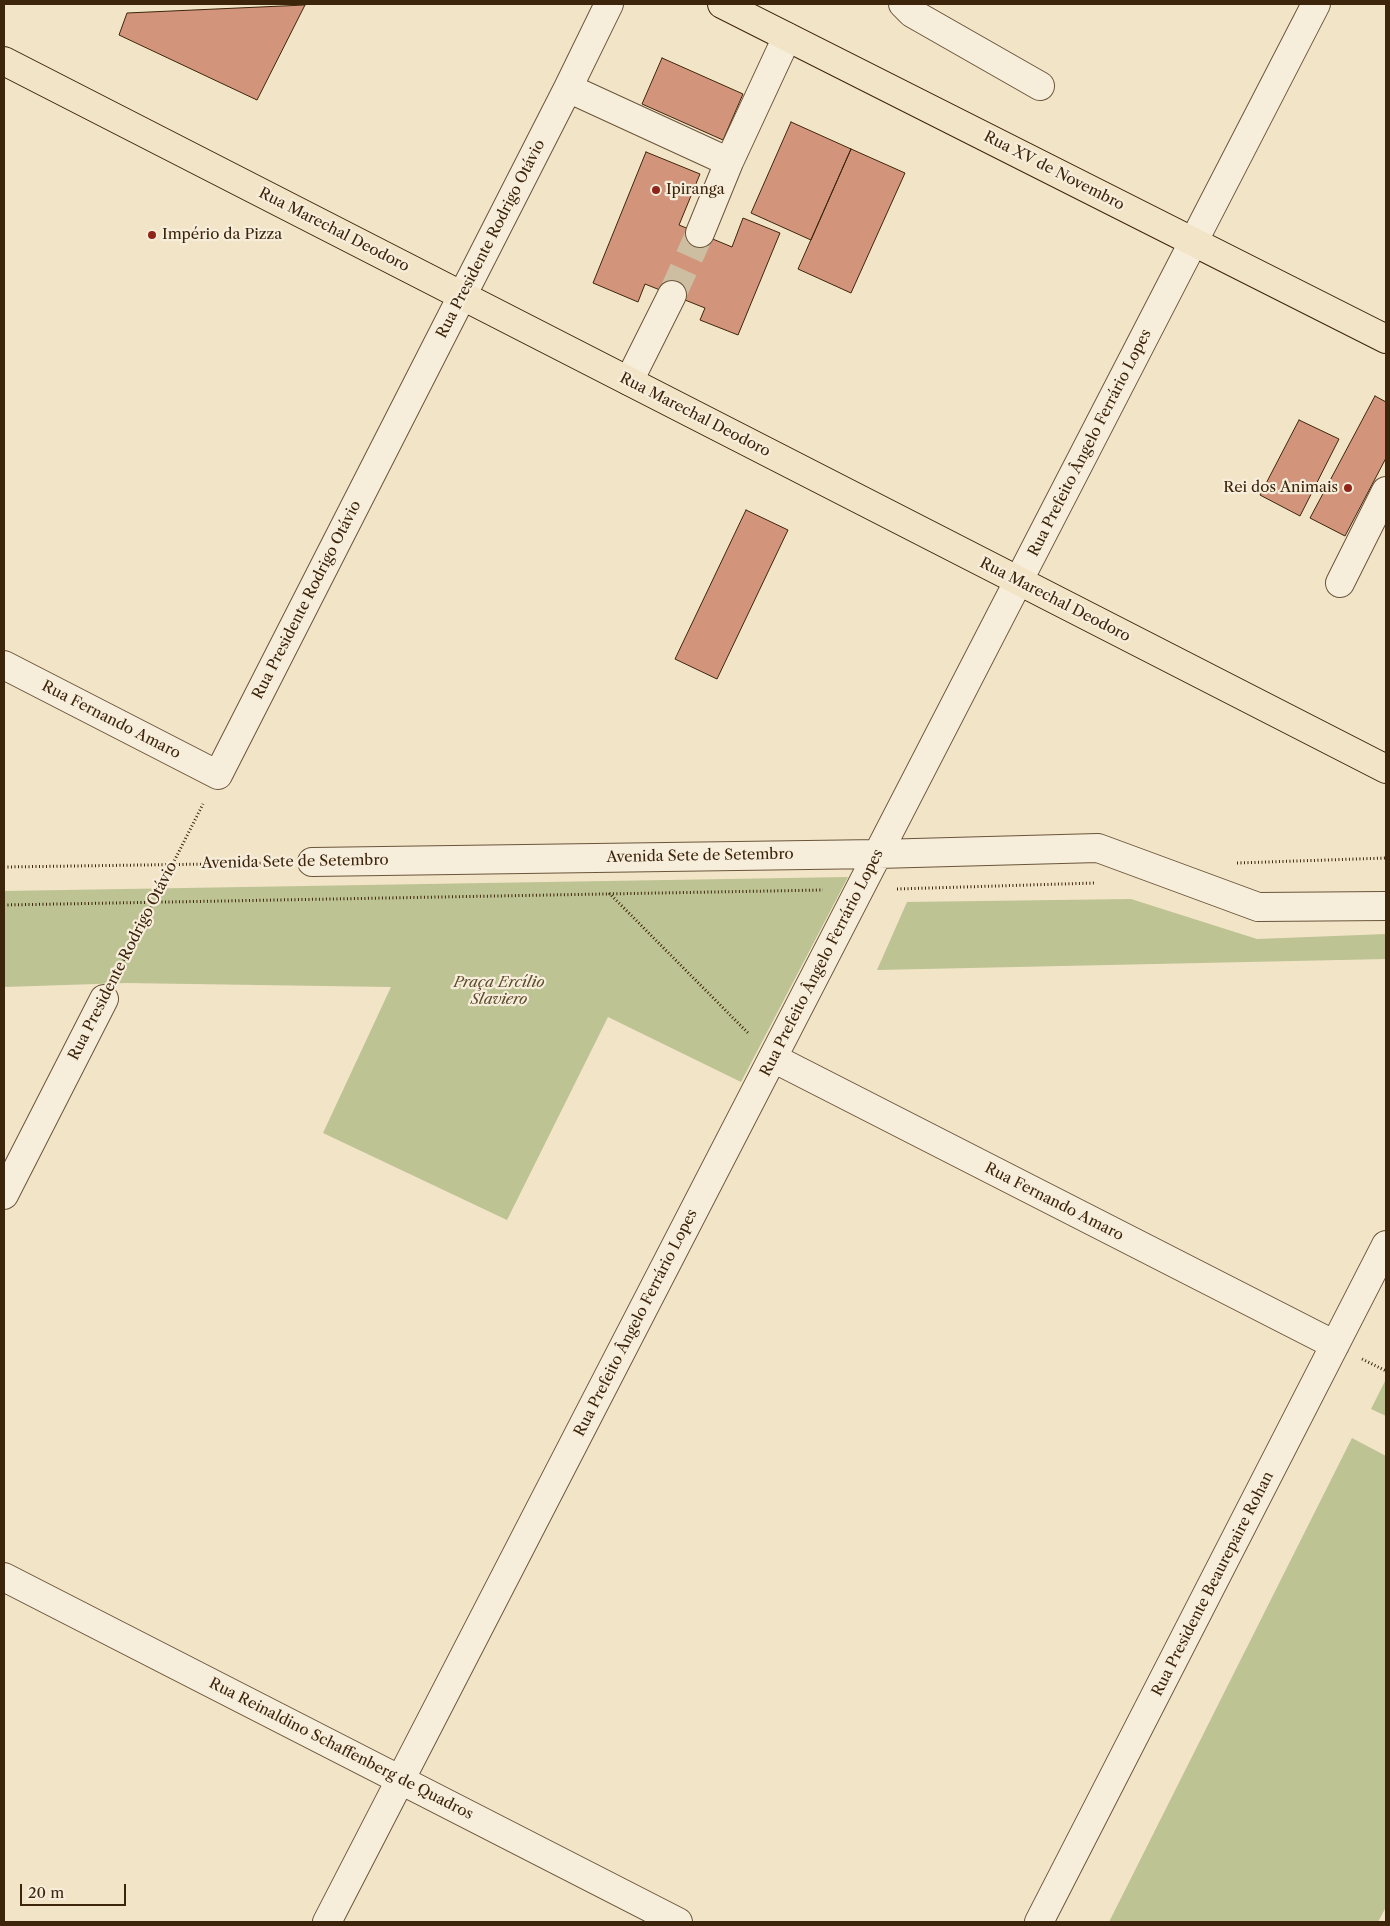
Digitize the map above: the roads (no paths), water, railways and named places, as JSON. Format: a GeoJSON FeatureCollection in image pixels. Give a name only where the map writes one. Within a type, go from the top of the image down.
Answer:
{"type":"FeatureCollection","features":[{"type":"Feature","properties":{"kind":"main road","name":"Rua XV de Novembro"},"geometry":{"type":"LineString","coordinates":[[722,4],[1386,339]]}},
{"type":"Feature","properties":{"kind":"main road","name":"Rua Marechal Deodoro"},"geometry":{"type":"LineString","coordinates":[[4,61],[1386,769]]}},
{"type":"Feature","properties":{"kind":"street","name":"Rua Presidente Rodrigo Otávio"},"geometry":{"type":"LineString","coordinates":[[218,775],[609,4]]}},
{"type":"Feature","properties":{"kind":"street"},"geometry":{"type":"LineString","coordinates":[[903,4],[912,13],[1040,86]]}},
{"type":"Feature","properties":{"kind":"street","name":"Rua Prefeito Ângelo Ferrário Lopes"},"geometry":{"type":"LineString","coordinates":[[327,1922],[1316,4]]}},
{"type":"Feature","properties":{"kind":"street"},"geometry":{"type":"LineString","coordinates":[[700,233],[729,162],[787,37]]}},
{"type":"Feature","properties":{"kind":"street"},"geometry":{"type":"LineString","coordinates":[[568,88],[729,162]]}},
{"type":"Feature","properties":{"kind":"street"},"geometry":{"type":"LineString","coordinates":[[629,381],[672,295]]}},
{"type":"Feature","properties":{"kind":"street"},"geometry":{"type":"LineString","coordinates":[[1340,583],[1386,491]]}},
{"type":"Feature","properties":{"kind":"street","name":"Rua Fernando Amaro"},"geometry":{"type":"LineString","coordinates":[[4,665],[218,775]]}},
{"type":"Feature","properties":{"kind":"street","name":"Avenida Sete de Setembro"},"geometry":{"type":"LineString","coordinates":[[312,862],[878,854],[1098,848],[1258,907],[1386,906]]}},
{"type":"Feature","properties":{"kind":"street","name":"Rua Presidente Rodrigo Otávio"},"geometry":{"type":"LineString","coordinates":[[4,1196],[104,999]]}},
{"type":"Feature","properties":{"kind":"street","name":"Rua Fernando Amaro"},"geometry":{"type":"LineString","coordinates":[[773,1058],[1335,1345]]}},
{"type":"Feature","properties":{"kind":"street","name":"Rua Presidente Beaurepaire Rohan"},"geometry":{"type":"LineString","coordinates":[[1039,1922],[1386,1245]]}},
{"type":"Feature","properties":{"kind":"street","name":"Rua Reinaldino Schaffenberg de Quadros"},"geometry":{"type":"LineString","coordinates":[[4,1577],[678,1922]]}},
{"type":"Feature","properties":{"kind":"tunnel"},"geometry":{"type":"LineString","coordinates":[[672,295],[700,233]]}},
{"type":"Feature","properties":{"kind":"place","name":"Ipiranga"},"geometry":{"type":"Point","coordinates":[656,190]}},
{"type":"Feature","properties":{"kind":"place","name":"Império da Pizza"},"geometry":{"type":"Point","coordinates":[152,235]}},
{"type":"Feature","properties":{"kind":"place","name":"Rei dos Animais"},"geometry":{"type":"Point","coordinates":[1348,488]}},
{"type":"Feature","properties":{"kind":"park label","name":"Praça Ercílio Slaviero"},"geometry":{"type":"Point","coordinates":[499,992]}}]}
